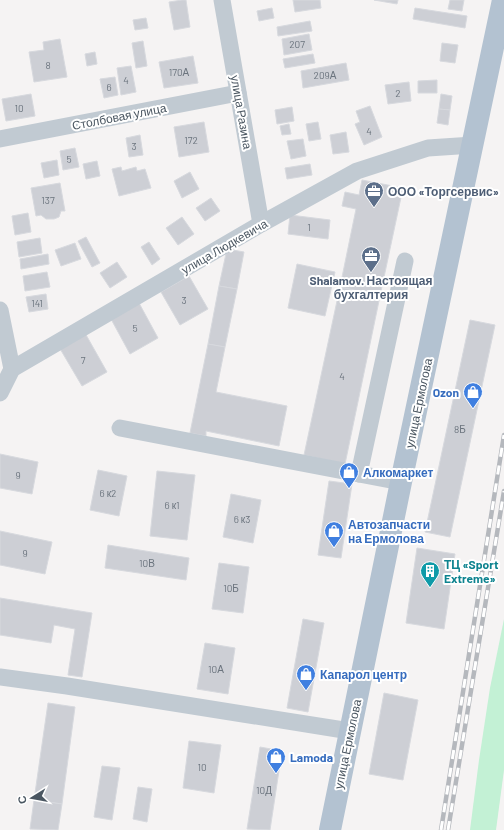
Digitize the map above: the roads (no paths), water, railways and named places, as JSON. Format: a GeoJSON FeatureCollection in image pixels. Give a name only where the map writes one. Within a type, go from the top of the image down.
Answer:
{"type":"FeatureCollection","features":[{"type":"Feature","properties":{"kind":"main road","name":"улица Ермолова"},"geometry":{"type":"LineString","coordinates":[[330,830],[401,482],[503,0]]}},
{"type":"Feature","properties":{"kind":"street","name":"улица Разина"},"geometry":{"type":"LineString","coordinates":[[222,0],[261,224]]}},
{"type":"Feature","properties":{"kind":"street","name":"Столбовая улица"},"geometry":{"type":"LineString","coordinates":[[0,139],[238,93]]}},
{"type":"Feature","properties":{"kind":"street","name":"улица Людкевича"},"geometry":{"type":"LineString","coordinates":[[12,369],[261,224],[357,171],[428,148],[473,145]]}},
{"type":"Feature","properties":{"kind":"street"},"geometry":{"type":"LineString","coordinates":[[359,474],[405,261]]}},
{"type":"Feature","properties":{"kind":"street"},"geometry":{"type":"LineString","coordinates":[[0,310],[12,369],[0,393]]}},
{"type":"Feature","properties":{"kind":"street"},"geometry":{"type":"LineString","coordinates":[[120,428],[401,482]]}},
{"type":"Feature","properties":{"kind":"street"},"geometry":{"type":"LineString","coordinates":[[0,677],[350,731]]}},
{"type":"Feature","properties":{"kind":"railway"},"geometry":{"type":"LineString","coordinates":[[441,830],[504,435]]}},
{"type":"Feature","properties":{"kind":"railway"},"geometry":{"type":"LineString","coordinates":[[448,830],[504,491]]}},
{"type":"Feature","properties":{"kind":"place","name":"ООО «Торгсервис»"},"geometry":{"type":"Point","coordinates":[374,208]}},
{"type":"Feature","properties":{"kind":"place","name":"Shalamov. Настоящая бухгалтерия"},"geometry":{"type":"Point","coordinates":[371,273]}},
{"type":"Feature","properties":{"kind":"place","name":"Ozon"},"geometry":{"type":"Point","coordinates":[473,409]}},
{"type":"Feature","properties":{"kind":"place","name":"Алкомаркет"},"geometry":{"type":"Point","coordinates":[349,489]}},
{"type":"Feature","properties":{"kind":"place","name":"Автозапчасти на Ермолова"},"geometry":{"type":"Point","coordinates":[334,548]}},
{"type":"Feature","properties":{"kind":"place","name":"ТЦ «Sport Extreme»"},"geometry":{"type":"Point","coordinates":[430,588]}},
{"type":"Feature","properties":{"kind":"place","name":"Капарол центр"},"geometry":{"type":"Point","coordinates":[306,691]}},
{"type":"Feature","properties":{"kind":"place","name":"Lamoda"},"geometry":{"type":"Point","coordinates":[276,774]}}]}
